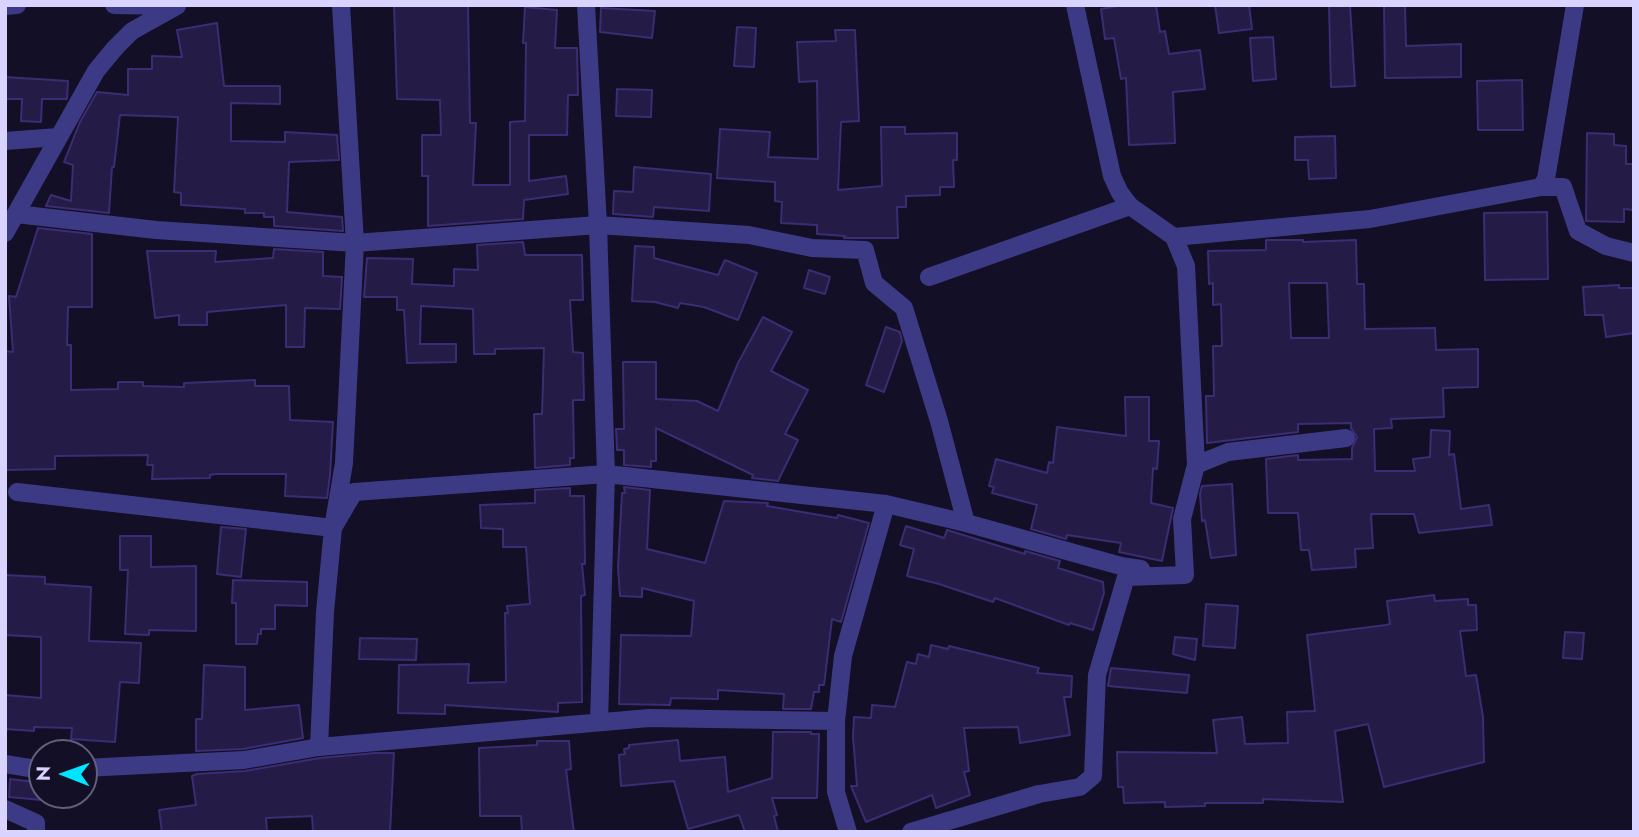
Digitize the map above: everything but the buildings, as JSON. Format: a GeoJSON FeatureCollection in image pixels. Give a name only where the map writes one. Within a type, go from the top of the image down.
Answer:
{"type":"FeatureCollection","features":[{"type":"Feature","properties":{"kind":"street"},"geometry":{"type":"LineString","coordinates":[[5,6],[17,5]]}},
{"type":"Feature","properties":{"kind":"street"},"geometry":{"type":"LineString","coordinates":[[114,5],[180,6]]}},
{"type":"Feature","properties":{"kind":"street"},"geometry":{"type":"LineString","coordinates":[[123,5],[132,31]]}},
{"type":"Feature","properties":{"kind":"street"},"geometry":{"type":"LineString","coordinates":[[319,747],[320,687],[333,528],[344,463],[355,243],[341,5]]}},
{"type":"Feature","properties":{"kind":"street"},"geometry":{"type":"LineString","coordinates":[[586,5],[598,225],[606,474],[599,722]]}},
{"type":"Feature","properties":{"kind":"street"},"geometry":{"type":"LineString","coordinates":[[1075,5],[1112,176],[1130,206],[1174,237],[1186,266],[1196,465],[1182,519],[1185,575]]}},
{"type":"Feature","properties":{"kind":"street"},"geometry":{"type":"LineString","coordinates":[[1541,187],[1546,178],[1575,5]]}},
{"type":"Feature","properties":{"kind":"street"},"geometry":{"type":"LineString","coordinates":[[5,233],[96,71],[132,31],[180,6]]}},
{"type":"Feature","properties":{"kind":"street"},"geometry":{"type":"LineString","coordinates":[[5,141],[58,137]]}},
{"type":"Feature","properties":{"kind":"street"},"geometry":{"type":"LineString","coordinates":[[1174,237],[1370,219],[1541,187],[1563,187],[1578,231],[1606,246],[1634,253]]}},
{"type":"Feature","properties":{"kind":"street"},"geometry":{"type":"LineString","coordinates":[[929,277],[1130,206]]}},
{"type":"Feature","properties":{"kind":"street"},"geometry":{"type":"LineString","coordinates":[[16,214],[156,230],[355,243],[598,225],[748,235],[812,248],[865,250],[874,283],[904,308],[939,421],[966,523]]}},
{"type":"Feature","properties":{"kind":"street"},"geometry":{"type":"LineString","coordinates":[[1196,465],[1228,453],[1346,438]]}},
{"type":"Feature","properties":{"kind":"street"},"geometry":{"type":"LineString","coordinates":[[333,528],[354,492],[606,474],[886,504],[1121,566],[1185,575]]}},
{"type":"Feature","properties":{"kind":"street"},"geometry":{"type":"LineString","coordinates":[[17,492],[333,528]]}},
{"type":"Feature","properties":{"kind":"street"},"geometry":{"type":"LineString","coordinates":[[848,832],[836,792],[836,721],[843,656],[886,504]]}},
{"type":"Feature","properties":{"kind":"street"},"geometry":{"type":"LineString","coordinates":[[911,832],[1039,794],[1080,788],[1093,776],[1097,675],[1126,577],[1185,575]]}},
{"type":"Feature","properties":{"kind":"street"},"geometry":{"type":"LineString","coordinates":[[98,767],[244,760],[319,747],[649,718],[836,721]]}},
{"type":"Feature","properties":{"kind":"street"},"geometry":{"type":"LineString","coordinates":[[5,764],[28,768]]}},
{"type":"Feature","properties":{"kind":"street"},"geometry":{"type":"LineString","coordinates":[[5,809],[36,823],[36,832]]}}]}
